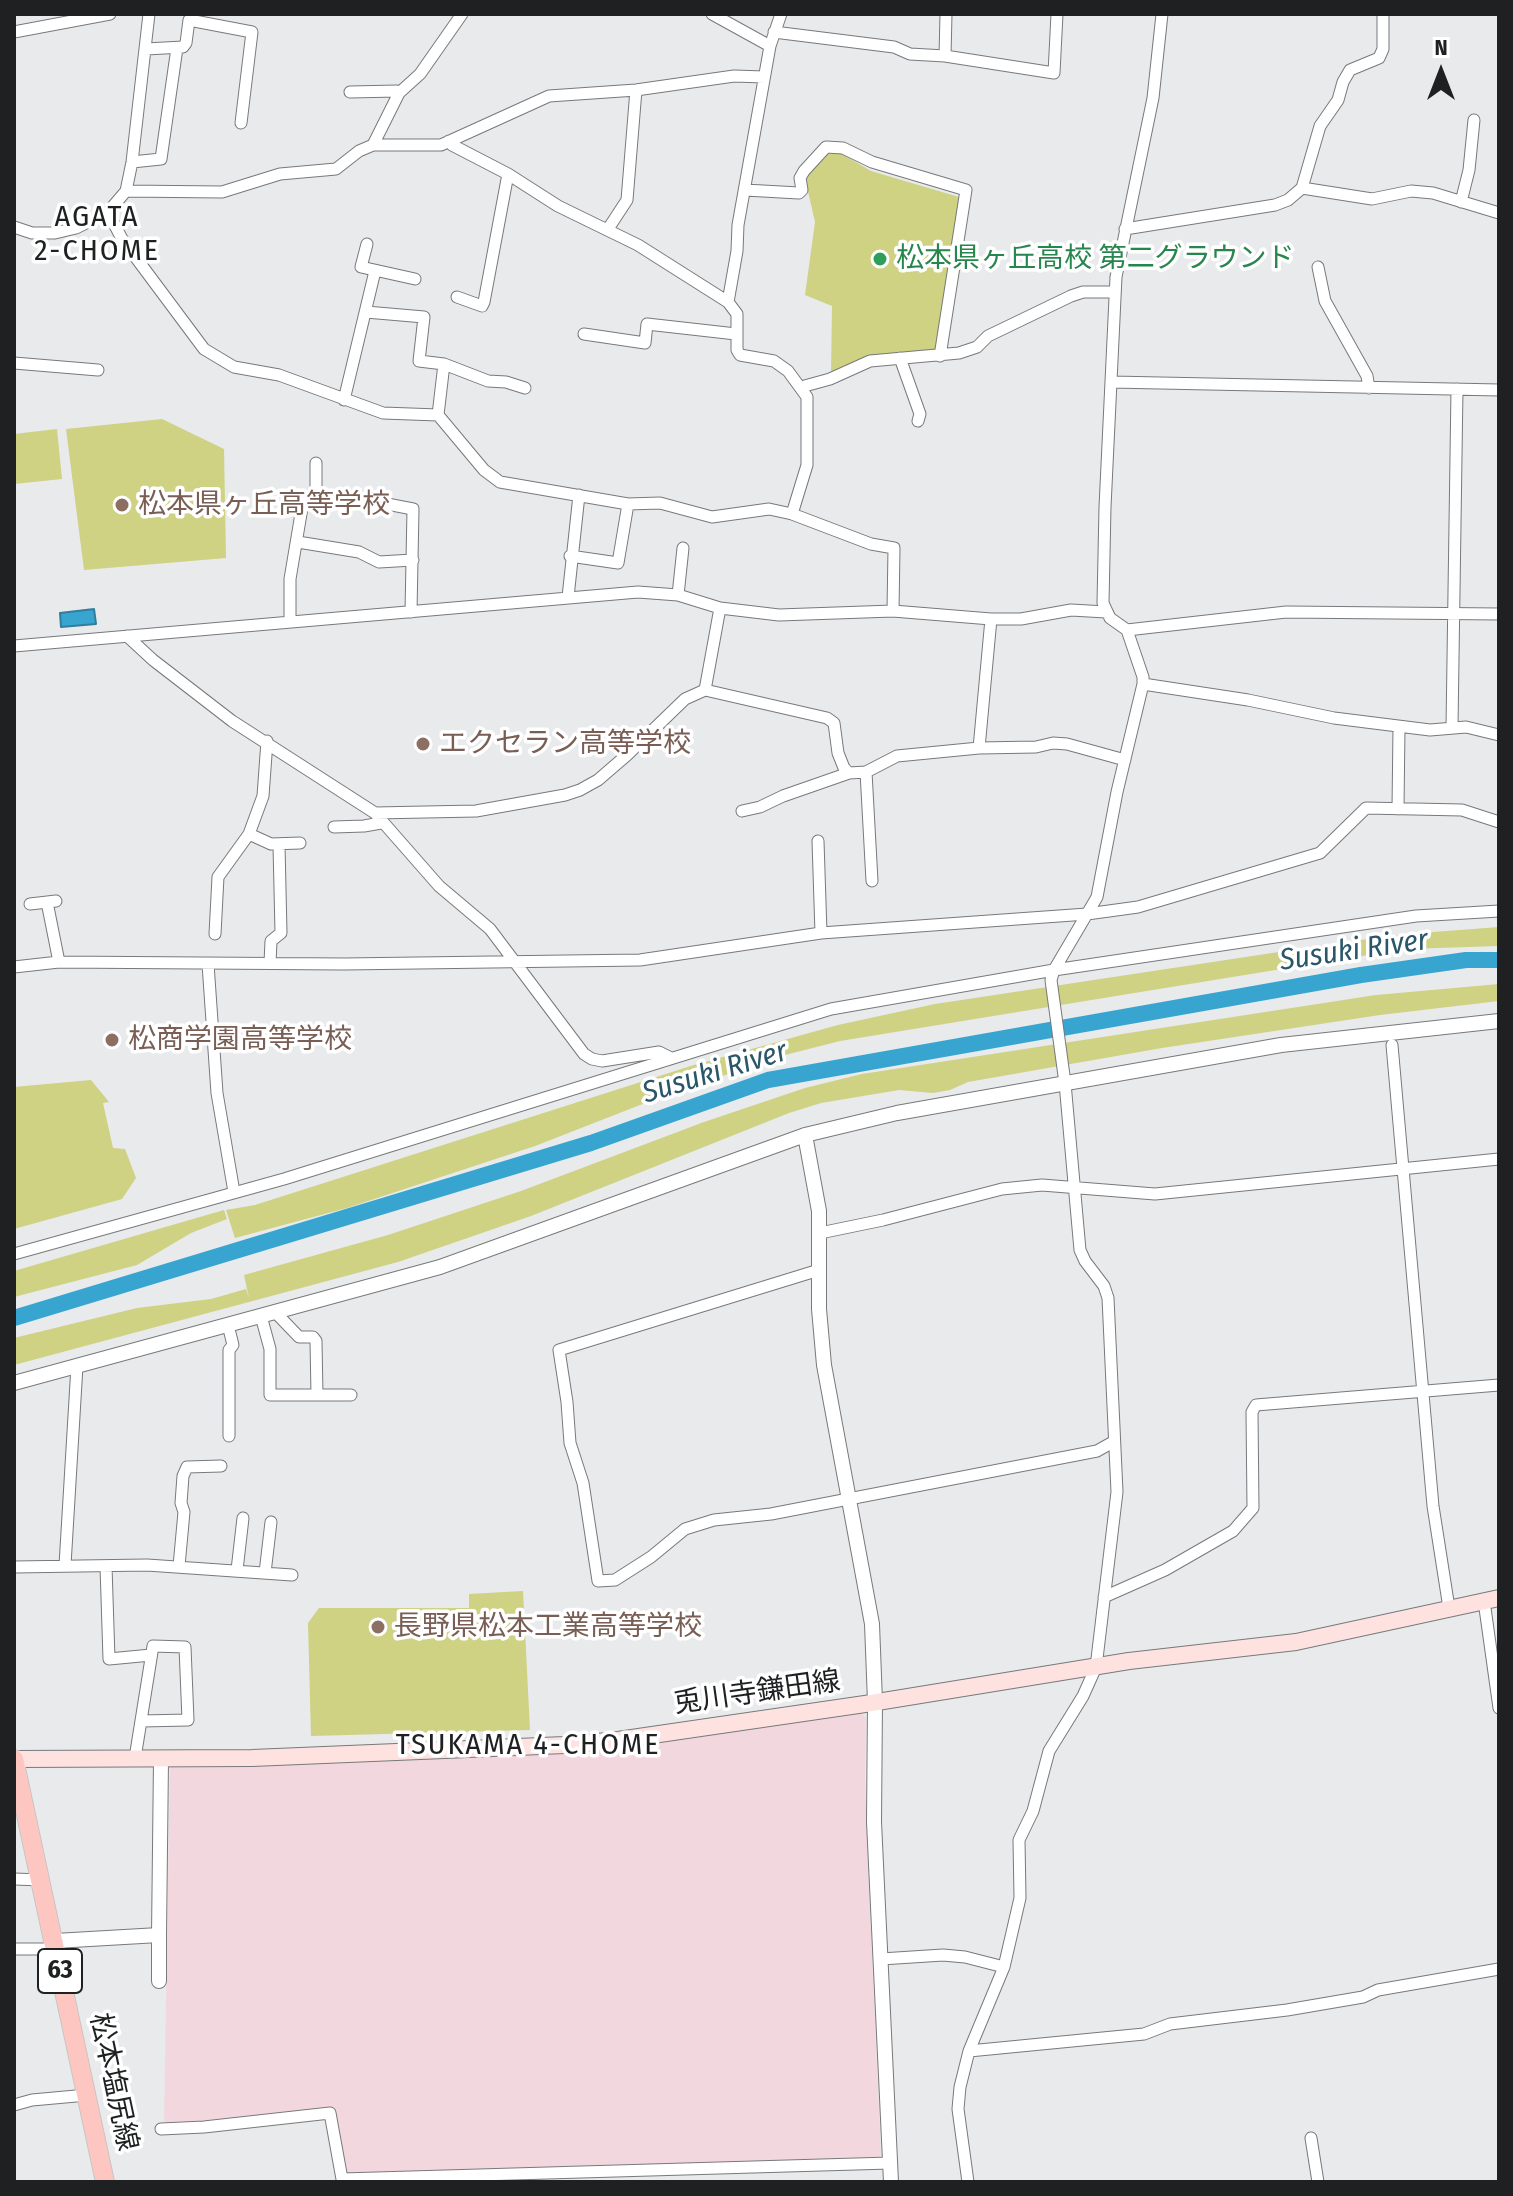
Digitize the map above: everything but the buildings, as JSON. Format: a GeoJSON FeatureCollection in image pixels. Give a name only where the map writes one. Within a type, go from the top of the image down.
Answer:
{"type":"FeatureCollection","features":[{"type":"Feature","properties":{"kind":"main road","name":"兎川寺鎌田線"},"geometry":{"type":"LineString","coordinates":[[14,1759],[161,1760],[565,1745],[875,1702],[1164,1656],[1296,1642],[1492,1600]]}},
{"type":"Feature","properties":{"kind":"main road","name":"松本塩尻線"},"geometry":{"type":"LineString","coordinates":[[14,1759],[22,1822],[42,1880],[105,2182]]}},
{"type":"Feature","properties":{"kind":"street"},"geometry":{"type":"LineString","coordinates":[[14,32],[110,14]]}},
{"type":"Feature","properties":{"kind":"street"},"geometry":{"type":"LineString","coordinates":[[14,227],[32,233],[55,233],[76,228],[108,212],[126,191],[149,14]]}},
{"type":"Feature","properties":{"kind":"street"},"geometry":{"type":"LineString","coordinates":[[373,145],[399,93],[420,74],[462,14]]}},
{"type":"Feature","properties":{"kind":"street"},"geometry":{"type":"LineString","coordinates":[[712,14],[770,46]]}},
{"type":"Feature","properties":{"kind":"street"},"geometry":{"type":"LineString","coordinates":[[728,302],[764,77],[781,14]]}},
{"type":"Feature","properties":{"kind":"street"},"geometry":{"type":"LineString","coordinates":[[945,56],[946,14]]}},
{"type":"Feature","properties":{"kind":"street"},"geometry":{"type":"LineString","coordinates":[[774,32],[894,47],[910,54],[945,56],[1054,73],[1057,14]]}},
{"type":"Feature","properties":{"kind":"street"},"geometry":{"type":"LineString","coordinates":[[968,2182],[958,2109],[960,2087],[969,2051],[1004,1967],[1020,1898],[1019,1840],[1033,1811],[1049,1751],[1083,1696],[1096,1667],[1117,1492],[1108,1298],[1104,1286],[1080,1250],[1052,975],[1101,885],[1143,684],[1127,630],[1106,612],[1103,603],[1104,534],[1115,292],[1153,98],[1162,14]]}},
{"type":"Feature","properties":{"kind":"street"},"geometry":{"type":"LineString","coordinates":[[1125,229],[1275,205],[1288,200],[1302,188],[1320,126],[1338,100],[1350,70],[1379,58],[1383,49],[1383,14]]}},
{"type":"Feature","properties":{"kind":"street"},"geometry":{"type":"LineString","coordinates":[[146,49],[183,47],[189,20],[252,32],[241,123]]}},
{"type":"Feature","properties":{"kind":"street"},"geometry":{"type":"LineString","coordinates":[[132,162],[161,159],[177,48]]}},
{"type":"Feature","properties":{"kind":"street"},"geometry":{"type":"LineString","coordinates":[[126,191],[222,192],[280,174],[336,169],[359,151],[373,145],[441,145],[549,96],[636,90],[734,76],[764,77]]}},
{"type":"Feature","properties":{"kind":"street"},"geometry":{"type":"LineString","coordinates":[[608,229],[627,200],[636,90]]}},
{"type":"Feature","properties":{"kind":"street"},"geometry":{"type":"LineString","coordinates":[[350,92],[399,93]]}},
{"type":"Feature","properties":{"kind":"street"},"geometry":{"type":"LineString","coordinates":[[1461,202],[1469,170],[1474,120]]}},
{"type":"Feature","properties":{"kind":"street"},"geometry":{"type":"LineString","coordinates":[[449,141],[558,206],[638,245],[728,302],[737,314],[737,350],[740,355],[774,361],[788,371],[807,397],[807,465],[792,514]]}},
{"type":"Feature","properties":{"kind":"street"},"geometry":{"type":"LineString","coordinates":[[745,190],[799,193],[804,171],[826,147],[843,148],[872,162],[966,190],[940,356]]}},
{"type":"Feature","properties":{"kind":"street"},"geometry":{"type":"LineString","coordinates":[[457,297],[482,306],[484,302],[508,174]]}},
{"type":"Feature","properties":{"kind":"street"},"geometry":{"type":"LineString","coordinates":[[1302,188],[1372,199],[1411,191],[1433,193],[1499,213]]}},
{"type":"Feature","properties":{"kind":"street"},"geometry":{"type":"LineString","coordinates":[[108,212],[122,239],[204,349],[234,367],[279,375],[388,415],[438,415]]}},
{"type":"Feature","properties":{"kind":"street"},"geometry":{"type":"LineString","coordinates":[[367,244],[361,267],[415,279]]}},
{"type":"Feature","properties":{"kind":"street"},"geometry":{"type":"LineString","coordinates":[[1318,267],[1325,301],[1367,376],[1369,388]]}},
{"type":"Feature","properties":{"kind":"street"},"geometry":{"type":"LineString","coordinates":[[344,400],[375,271]]}},
{"type":"Feature","properties":{"kind":"street"},"geometry":{"type":"LineString","coordinates":[[801,387],[830,379],[870,361],[959,353],[977,347],[988,336],[1071,296],[1083,292],[1115,292]]}},
{"type":"Feature","properties":{"kind":"street"},"geometry":{"type":"LineString","coordinates":[[366,312],[424,317],[419,361],[444,364],[488,381],[525,388]]}},
{"type":"Feature","properties":{"kind":"street"},"geometry":{"type":"LineString","coordinates":[[584,334],[645,343],[647,324],[736,334]]}},
{"type":"Feature","properties":{"kind":"street"},"geometry":{"type":"LineString","coordinates":[[900,358],[920,414],[918,421]]}},
{"type":"Feature","properties":{"kind":"street"},"geometry":{"type":"LineString","coordinates":[[14,363],[98,370]]}},
{"type":"Feature","properties":{"kind":"street"},"geometry":{"type":"LineString","coordinates":[[444,364],[438,415],[484,470],[500,482],[628,504],[660,503],[712,517],[769,509],[792,514],[846,536],[894,548],[893,611]]}},
{"type":"Feature","properties":{"kind":"street"},"geometry":{"type":"LineString","coordinates":[[1112,382],[1499,390]]}},
{"type":"Feature","properties":{"kind":"street"},"geometry":{"type":"LineString","coordinates":[[1452,727],[1457,389]]}},
{"type":"Feature","properties":{"kind":"street"},"geometry":{"type":"LineString","coordinates":[[316,463],[316,497]]}},
{"type":"Feature","properties":{"kind":"street"},"geometry":{"type":"LineString","coordinates":[[568,597],[570,556],[579,495]]}},
{"type":"Feature","properties":{"kind":"street"},"geometry":{"type":"LineString","coordinates":[[290,622],[290,579],[304,496],[356,498],[385,506],[411,507],[414,513],[411,612]]}},
{"type":"Feature","properties":{"kind":"street"},"geometry":{"type":"LineString","coordinates":[[570,556],[618,563],[628,504]]}},
{"type":"Feature","properties":{"kind":"street"},"geometry":{"type":"LineString","coordinates":[[298,542],[359,552],[379,562],[413,560]]}},
{"type":"Feature","properties":{"kind":"street"},"geometry":{"type":"LineString","coordinates":[[678,595],[683,548]]}},
{"type":"Feature","properties":{"kind":"street"},"geometry":{"type":"LineString","coordinates":[[14,646],[638,592],[678,595],[720,608],[779,615],[893,611],[1021,619],[1071,610],[1106,612]]}},
{"type":"Feature","properties":{"kind":"street"},"geometry":{"type":"LineString","coordinates":[[705,690],[720,608]]}},
{"type":"Feature","properties":{"kind":"street"},"geometry":{"type":"LineString","coordinates":[[1127,630],[1286,612],[1499,614]]}},
{"type":"Feature","properties":{"kind":"street"},"geometry":{"type":"LineString","coordinates":[[979,748],[991,619]]}},
{"type":"Feature","properties":{"kind":"street"},"geometry":{"type":"LineString","coordinates":[[127,636],[232,721],[267,741],[378,818],[439,886],[490,929],[576,1045],[592,1059],[602,1061],[659,1052],[669,1057]]}},
{"type":"Feature","properties":{"kind":"street"},"geometry":{"type":"LineString","coordinates":[[1143,684],[1248,700],[1319,716],[1430,730],[1466,727],[1499,735]]}},
{"type":"Feature","properties":{"kind":"street"},"geometry":{"type":"LineString","coordinates":[[334,827],[364,826],[378,818],[476,811],[580,790],[608,772],[685,699],[705,690],[827,718],[834,723],[838,753],[849,773]]}},
{"type":"Feature","properties":{"kind":"street"},"geometry":{"type":"LineString","coordinates":[[1398,809],[1399,727]]}},
{"type":"Feature","properties":{"kind":"street"},"geometry":{"type":"LineString","coordinates":[[215,934],[218,877],[249,834],[263,796],[267,741]]}},
{"type":"Feature","properties":{"kind":"street"},"geometry":{"type":"LineString","coordinates":[[742,811],[849,773],[866,772],[897,756],[1067,744],[1125,760]]}},
{"type":"Feature","properties":{"kind":"street"},"geometry":{"type":"LineString","coordinates":[[866,772],[872,881]]}},
{"type":"Feature","properties":{"kind":"street"},"geometry":{"type":"LineString","coordinates":[[14,967],[59,962],[517,963],[640,960],[821,933],[1087,914],[1138,907],[1320,853],[1366,808],[1462,810],[1499,822]]}},
{"type":"Feature","properties":{"kind":"street"},"geometry":{"type":"LineString","coordinates":[[249,834],[271,844],[300,843]]}},
{"type":"Feature","properties":{"kind":"street"},"geometry":{"type":"LineString","coordinates":[[818,841],[821,933]]}},
{"type":"Feature","properties":{"kind":"street"},"geometry":{"type":"LineString","coordinates":[[270,963],[271,941],[281,933],[279,845]]}},
{"type":"Feature","properties":{"kind":"street"},"geometry":{"type":"LineString","coordinates":[[30,904],[52,902],[59,962]]}},
{"type":"Feature","properties":{"kind":"street"},"geometry":{"type":"LineString","coordinates":[[14,1254],[313,1170],[831,1009],[1416,916],[1499,911]]}},
{"type":"Feature","properties":{"kind":"street"},"geometry":{"type":"LineString","coordinates":[[208,964],[217,1093],[234,1192]]}},
{"type":"Feature","properties":{"kind":"street"},"geometry":{"type":"LineString","coordinates":[[14,1383],[440,1267],[805,1135],[1064,1078],[1281,1045],[1388,1039],[1400,1031],[1499,1021]]}},
{"type":"Feature","properties":{"kind":"street"},"geometry":{"type":"LineString","coordinates":[[1388,1039],[1433,1506],[1449,1608]]}},
{"type":"Feature","properties":{"kind":"street"},"geometry":{"type":"LineString","coordinates":[[805,1135],[817,1190],[824,1365],[872,1624],[874,1799],[891,2182]]}},
{"type":"Feature","properties":{"kind":"street"},"geometry":{"type":"LineString","coordinates":[[820,1233],[1002,1189],[1042,1185],[1155,1194],[1499,1159]]}},
{"type":"Feature","properties":{"kind":"street"},"geometry":{"type":"LineString","coordinates":[[819,1270],[559,1350],[570,1443],[583,1483],[598,1581],[615,1580],[685,1529],[714,1520],[771,1514],[1097,1451],[1113,1442]]}},
{"type":"Feature","properties":{"kind":"street"},"geometry":{"type":"LineString","coordinates":[[268,1314],[299,1337],[313,1337],[316,1341],[317,1395]]}},
{"type":"Feature","properties":{"kind":"street"},"geometry":{"type":"LineString","coordinates":[[268,1314],[270,1395],[351,1395]]}},
{"type":"Feature","properties":{"kind":"street"},"geometry":{"type":"LineString","coordinates":[[228,1325],[233,1345],[229,1350],[229,1436]]}},
{"type":"Feature","properties":{"kind":"street"},"geometry":{"type":"LineString","coordinates":[[65,1565],[77,1366]]}},
{"type":"Feature","properties":{"kind":"street"},"geometry":{"type":"LineString","coordinates":[[1104,1597],[1165,1570],[1233,1531],[1253,1508],[1252,1412],[1256,1405],[1499,1385]]}},
{"type":"Feature","properties":{"kind":"street"},"geometry":{"type":"LineString","coordinates":[[179,1566],[184,1512],[181,1503],[183,1476],[187,1467],[221,1466]]}},
{"type":"Feature","properties":{"kind":"street"},"geometry":{"type":"LineString","coordinates":[[237,1570],[243,1518]]}},
{"type":"Feature","properties":{"kind":"street"},"geometry":{"type":"LineString","coordinates":[[265,1573],[271,1522]]}},
{"type":"Feature","properties":{"kind":"street"},"geometry":{"type":"LineString","coordinates":[[106,1566],[109,1659],[151,1655]]}},
{"type":"Feature","properties":{"kind":"street"},"geometry":{"type":"LineString","coordinates":[[14,1567],[179,1566],[292,1575]]}},
{"type":"Feature","properties":{"kind":"street"},"geometry":{"type":"LineString","coordinates":[[1492,1600],[1499,1708]]}},
{"type":"Feature","properties":{"kind":"street"},"geometry":{"type":"LineString","coordinates":[[135,1758],[153,1646],[185,1647],[188,1720],[141,1721]]}},
{"type":"Feature","properties":{"kind":"street"},"geometry":{"type":"LineString","coordinates":[[159,1981],[161,1760]]}},
{"type":"Feature","properties":{"kind":"street"},"geometry":{"type":"LineString","coordinates":[[14,1879],[42,1880]]}},
{"type":"Feature","properties":{"kind":"street"},"geometry":{"type":"LineString","coordinates":[[14,1949],[159,1935]]}},
{"type":"Feature","properties":{"kind":"street"},"geometry":{"type":"LineString","coordinates":[[881,1959],[943,1955],[1004,1967]]}},
{"type":"Feature","properties":{"kind":"street"},"geometry":{"type":"LineString","coordinates":[[969,2051],[1144,2034],[1170,2024],[1287,2010],[1499,1969]]}},
{"type":"Feature","properties":{"kind":"street"},"geometry":{"type":"LineString","coordinates":[[14,2105],[32,2100],[87,2095]]}},
{"type":"Feature","properties":{"kind":"street"},"geometry":{"type":"LineString","coordinates":[[161,2129],[330,2113],[342,2179],[890,2163]]}},
{"type":"Feature","properties":{"kind":"street"},"geometry":{"type":"LineString","coordinates":[[1311,2138],[1318,2182]]}},
{"type":"Feature","properties":{"kind":"shaded area"},"geometry":{"type":"Polygon","coordinates":[[[859,1709],[866,1718],[868,1866],[881,2155],[877,2161],[347,2174],[333,2110],[167,2125],[164,2120],[170,1764],[402,1758],[859,1709]]]}},
{"type":"Feature","properties":{"kind":"green space","name":"松本県ヶ丘高校 第二グラウンド"},"geometry":{"type":"Polygon","coordinates":[[[827,154],[842,154],[871,171],[959,197],[938,350],[831,374],[832,306],[805,295],[815,222],[805,178],[827,154]]]}},
{"type":"Feature","properties":{"kind":"green space"},"geometry":{"type":"Polygon","coordinates":[[[162,419],[224,449],[226,558],[84,570],[66,429],[162,419]]]}},
{"type":"Feature","properties":{"kind":"green space"},"geometry":{"type":"Polygon","coordinates":[[[57,429],[62,479],[14,484],[14,434],[57,429]]]}},
{"type":"Feature","properties":{"kind":"green space"},"geometry":{"type":"Polygon","coordinates":[[[1499,927],[1499,946],[1408,949],[840,1041],[781,1056],[658,1098],[535,1146],[347,1208],[235,1238],[226,1210],[255,1205],[694,1065],[838,1025],[935,1004],[1345,942],[1499,927]]]}},
{"type":"Feature","properties":{"kind":"green space"},"geometry":{"type":"Polygon","coordinates":[[[1499,984],[1499,1001],[1380,1015],[1162,1048],[968,1082],[933,1093],[899,1090],[821,1103],[531,1216],[398,1262],[14,1365],[14,1338],[137,1308],[211,1299],[246,1289],[249,1298],[244,1275],[388,1235],[521,1191],[704,1122],[805,1088],[862,1074],[1376,995],[1499,984]]]}},
{"type":"Feature","properties":{"kind":"green space"},"geometry":{"type":"Polygon","coordinates":[[[91,1080],[109,1102],[103,1103],[113,1148],[125,1149],[136,1178],[122,1199],[14,1229],[14,1087],[91,1080]]]}},
{"type":"Feature","properties":{"kind":"green space"},"geometry":{"type":"Polygon","coordinates":[[[224,1210],[227,1219],[191,1233],[137,1265],[14,1297],[14,1271],[224,1210]]]}},
{"type":"Feature","properties":{"kind":"green space"},"geometry":{"type":"Polygon","coordinates":[[[523,1591],[530,1730],[311,1736],[308,1623],[319,1608],[469,1608],[469,1594],[523,1591]]]}},
{"type":"Feature","properties":{"kind":"water"},"geometry":{"type":"Polygon","coordinates":[[[94,609],[96,624],[61,627],[60,613],[94,609]]]}},
{"type":"Feature","properties":{"kind":"waterway","name":"Susuki River"},"geometry":{"type":"LineString","coordinates":[[14,1318],[591,1143],[768,1080],[1361,975],[1466,960],[1499,960]]}},
{"type":"Feature","properties":{"kind":"place","name":"松本県ヶ丘高校 第二グラウンド"},"geometry":{"type":"Point","coordinates":[880,259]}},
{"type":"Feature","properties":{"kind":"place","name":"松本県ヶ丘高等学校"},"geometry":{"type":"Point","coordinates":[122,505]}},
{"type":"Feature","properties":{"kind":"place","name":"エクセラン高等学校"},"geometry":{"type":"Point","coordinates":[423,744]}},
{"type":"Feature","properties":{"kind":"place","name":"松商学園高等学校"},"geometry":{"type":"Point","coordinates":[112,1040]}},
{"type":"Feature","properties":{"kind":"place","name":"長野県松本工業高等学校"},"geometry":{"type":"Point","coordinates":[378,1627]}},
{"type":"Feature","properties":{"kind":"district","name":"AGATA 2-CHOME"},"geometry":{"type":"Point","coordinates":[97,235]}},
{"type":"Feature","properties":{"kind":"district","name":"TSUKAMA 4-CHOME"},"geometry":{"type":"Point","coordinates":[528,1746]}}]}
